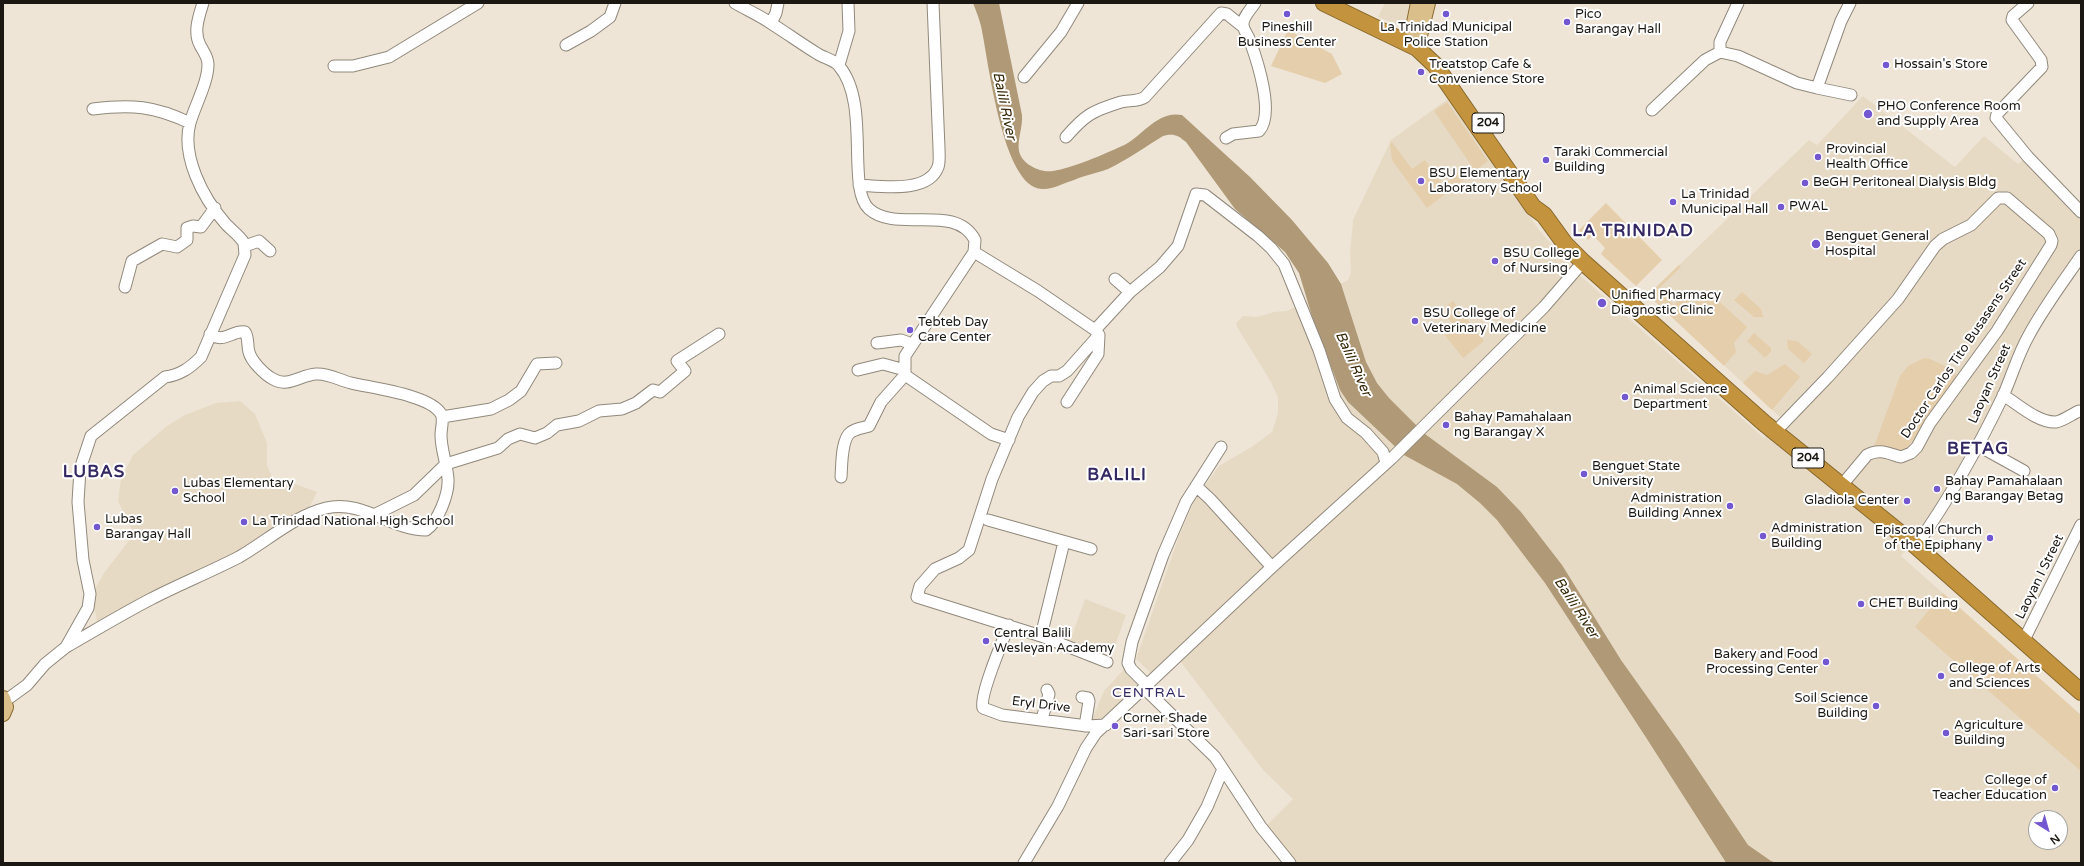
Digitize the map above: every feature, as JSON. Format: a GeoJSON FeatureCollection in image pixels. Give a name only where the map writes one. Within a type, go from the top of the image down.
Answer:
{"type":"FeatureCollection","features":[{"type":"Feature","properties":{"kind":"highway","name":"204"},"geometry":{"type":"LineString","coordinates":[[1324,3],[1414,43]]}},
{"type":"Feature","properties":{"kind":"highway","name":"204"},"geometry":{"type":"LineString","coordinates":[[1345,3],[1414,43],[1435,65],[1533,207],[1544,215],[1565,244],[1583,262],[1775,432],[1916,546],[2023,642],[2081,691]]}},
{"type":"Feature","properties":{"kind":"main road"},"geometry":{"type":"LineString","coordinates":[[1414,43],[1418,3]]}},
{"type":"Feature","properties":{"kind":"main road"},"geometry":{"type":"LineString","coordinates":[[1414,43],[1428,3]]}},
{"type":"Feature","properties":{"kind":"street"},"geometry":{"type":"LineString","coordinates":[[66,647],[88,608],[90,594],[83,560],[78,502],[80,469],[91,436],[165,377],[176,376],[192,367],[200,357],[245,255],[245,246],[241,238],[224,222],[201,186],[191,162],[187,143],[190,123],[200,98],[208,64],[206,54],[197,37],[199,17],[203,3]]}},
{"type":"Feature","properties":{"kind":"street"},"geometry":{"type":"LineString","coordinates":[[334,66],[353,66],[389,56],[478,3]]}},
{"type":"Feature","properties":{"kind":"street"},"geometry":{"type":"LineString","coordinates":[[566,45],[610,18],[615,3]]}},
{"type":"Feature","properties":{"kind":"street"},"geometry":{"type":"LineString","coordinates":[[735,3],[839,65],[850,85],[858,121],[859,185],[862,199],[870,210],[891,218],[944,220],[956,224],[972,234],[975,240],[974,252],[905,356],[905,373],[881,402],[869,426],[859,428],[846,436],[840,478]]}},
{"type":"Feature","properties":{"kind":"street"},"geometry":{"type":"LineString","coordinates":[[770,23],[776,13],[778,3]]}},
{"type":"Feature","properties":{"kind":"street"},"geometry":{"type":"LineString","coordinates":[[839,65],[849,31],[848,3]]}},
{"type":"Feature","properties":{"kind":"street"},"geometry":{"type":"LineString","coordinates":[[859,185],[907,186],[925,181],[938,168],[944,130],[933,3]]}},
{"type":"Feature","properties":{"kind":"street"},"geometry":{"type":"LineString","coordinates":[[1024,77],[1061,32],[1078,3]]}},
{"type":"Feature","properties":{"kind":"street"},"geometry":{"type":"LineString","coordinates":[[1242,26],[1243,20],[1255,3]]}},
{"type":"Feature","properties":{"kind":"street"},"geometry":{"type":"LineString","coordinates":[[1720,52],[1720,42],[1738,3]]}},
{"type":"Feature","properties":{"kind":"street"},"geometry":{"type":"LineString","coordinates":[[1818,88],[1841,21],[1850,3]]}},
{"type":"Feature","properties":{"kind":"street"},"geometry":{"type":"LineString","coordinates":[[2028,3],[2014,16],[2012,20],[2041,60],[2042,67],[1997,114],[1996,118],[2028,157],[2081,212]]}},
{"type":"Feature","properties":{"kind":"street"},"geometry":{"type":"LineString","coordinates":[[1066,137],[1088,114],[1121,102],[1139,100],[1145,96],[1221,13],[1227,14],[1242,26],[1250,41],[1264,89],[1264,122],[1260,130],[1233,134],[1226,138]]}},
{"type":"Feature","properties":{"kind":"street"},"geometry":{"type":"LineString","coordinates":[[1652,110],[1704,60],[1720,52],[1738,56],[1797,83],[1851,96]]}},
{"type":"Feature","properties":{"kind":"street"},"geometry":{"type":"LineString","coordinates":[[93,109],[139,106],[168,112],[190,123]]}},
{"type":"Feature","properties":{"kind":"street"},"geometry":{"type":"LineString","coordinates":[[1107,662],[1041,636],[921,598],[920,586],[935,569],[959,558],[968,550],[992,479],[1018,417],[1033,392],[1043,381],[1051,376],[1059,376],[1067,371],[1130,292],[1160,267],[1178,246],[1196,194],[1205,194],[1210,197],[1258,236],[1284,264],[1298,296],[1335,399],[1347,418],[1366,433],[1389,461]]}},
{"type":"Feature","properties":{"kind":"street","name":"Doctor Carlos Tito Busasens Street"},"geometry":{"type":"LineString","coordinates":[[1775,432],[1828,377],[1898,299],[1935,246],[1943,239],[1971,225],[1998,198],[2007,198],[2049,234],[2052,241],[2051,245],[1997,331],[1930,423],[1911,453],[1901,458],[1888,452],[1872,452],[1867,455],[1842,485]]}},
{"type":"Feature","properties":{"kind":"street"},"geometry":{"type":"LineString","coordinates":[[125,287],[132,261],[162,244],[177,247],[187,240],[188,228],[193,226],[201,227],[215,208]]}},
{"type":"Feature","properties":{"kind":"street"},"geometry":{"type":"LineString","coordinates":[[245,246],[259,241],[270,251]]}},
{"type":"Feature","properties":{"kind":"street"},"geometry":{"type":"LineString","coordinates":[[974,252],[1038,291],[1097,333]]}},
{"type":"Feature","properties":{"kind":"street","name":"Laoyan Street"},"geometry":{"type":"LineString","coordinates":[[1916,546],[1939,512],[2004,395],[2020,352],[2030,333],[2081,256]]}},
{"type":"Feature","properties":{"kind":"street"},"geometry":{"type":"LineString","coordinates":[[1024,863],[1058,806],[1086,748],[1096,733],[1272,567],[1389,461],[1544,307],[1583,262]]}},
{"type":"Feature","properties":{"kind":"street"},"geometry":{"type":"LineString","coordinates":[[1115,279],[1130,292]]}},
{"type":"Feature","properties":{"kind":"street"},"geometry":{"type":"LineString","coordinates":[[4,704],[27,685],[45,664],[66,647],[152,598],[240,556],[303,518],[326,508],[345,507],[358,509],[420,530],[426,530],[430,527],[447,495],[448,486],[446,464],[442,454],[442,417],[436,408],[414,397],[318,374],[306,375],[291,382],[282,383],[272,379],[250,354],[245,332],[225,338],[218,338],[210,334]]}},
{"type":"Feature","properties":{"kind":"street"},"geometry":{"type":"LineString","coordinates":[[1067,402],[1098,354],[1097,333]]}},
{"type":"Feature","properties":{"kind":"street"},"geometry":{"type":"LineString","coordinates":[[374,515],[414,494],[446,464],[498,448],[508,439],[520,434],[535,438],[557,425],[579,421],[599,412],[622,409],[636,404],[653,390],[660,392],[685,371],[677,361],[719,334]]}},
{"type":"Feature","properties":{"kind":"street"},"geometry":{"type":"LineString","coordinates":[[877,343],[901,340],[912,344]]}},
{"type":"Feature","properties":{"kind":"street"},"geometry":{"type":"LineString","coordinates":[[442,417],[491,409],[522,391],[536,364],[556,363]]}},
{"type":"Feature","properties":{"kind":"street"},"geometry":{"type":"LineString","coordinates":[[858,370],[883,364],[905,373],[991,434],[1009,440]]}},
{"type":"Feature","properties":{"kind":"street"},"geometry":{"type":"LineString","coordinates":[[2004,395],[2040,418],[2057,422],[2079,411]]}},
{"type":"Feature","properties":{"kind":"street"},"geometry":{"type":"LineString","coordinates":[[1977,445],[2024,471]]}},
{"type":"Feature","properties":{"kind":"street"},"geometry":{"type":"LineString","coordinates":[[1221,447],[1186,502],[1163,555],[1127,659],[1130,669],[1146,687],[1215,757],[1261,827],[1290,863]]}},
{"type":"Feature","properties":{"kind":"street"},"geometry":{"type":"LineString","coordinates":[[1196,486],[1272,567]]}},
{"type":"Feature","properties":{"kind":"street"},"geometry":{"type":"LineString","coordinates":[[988,520],[1091,549]]}},
{"type":"Feature","properties":{"kind":"street","name":"Laoyan I Street"},"geometry":{"type":"LineString","coordinates":[[2023,642],[2081,525]]}},
{"type":"Feature","properties":{"kind":"street"},"geometry":{"type":"LineString","coordinates":[[1041,636],[1064,542]]}},
{"type":"Feature","properties":{"kind":"street","name":"Eryl Drive"},"geometry":{"type":"LineString","coordinates":[[1009,625],[982,700],[983,708],[1002,715],[1042,719],[1085,726],[1106,725]]}},
{"type":"Feature","properties":{"kind":"street"},"geometry":{"type":"LineString","coordinates":[[1042,719],[1048,694],[1047,690]]}},
{"type":"Feature","properties":{"kind":"street"},"geometry":{"type":"LineString","coordinates":[[1082,697],[1088,698],[1089,701],[1085,726]]}},
{"type":"Feature","properties":{"kind":"street"},"geometry":{"type":"LineString","coordinates":[[1170,863],[1188,840],[1207,807],[1223,769]]}},
{"type":"Feature","properties":{"kind":"shaded area"},"geometry":{"type":"Polygon","coordinates":[[[1385,3],[1413,3],[1406,28],[1378,17],[1385,3]]]}},
{"type":"Feature","properties":{"kind":"shaded area"},"geometry":{"type":"Polygon","coordinates":[[[1288,30],[1332,54],[1342,74],[1325,83],[1271,66],[1288,30]]]}},
{"type":"Feature","properties":{"kind":"shaded area","name":"Benguet State University"},"geometry":{"type":"Polygon","coordinates":[[[1863,96],[1955,167],[1984,136],[2018,164],[2024,159],[2081,215],[2081,250],[2033,321],[1975,442],[1963,459],[1935,511],[1901,556],[2081,716],[2081,863],[1296,863],[1266,826],[1293,799],[1264,771],[1180,661],[1159,681],[1136,659],[1179,536],[1193,503],[1219,466],[1253,446],[1272,432],[1278,413],[1278,398],[1271,382],[1236,323],[1243,316],[1257,317],[1274,312],[1287,311],[1348,280],[1351,272],[1350,254],[1353,220],[1391,140],[1449,98],[1539,230],[1575,271],[1764,438],[1781,418],[1648,295],[1809,140],[1817,145],[1863,96]]]}},
{"type":"Feature","properties":{"kind":"shaded area"},"geometry":{"type":"Polygon","coordinates":[[[1447,102],[1488,161],[1427,208],[1392,160],[1390,144],[1392,142],[1412,169],[1425,160],[1443,185],[1471,165],[1434,111],[1447,102]]]}},
{"type":"Feature","properties":{"kind":"shaded area"},"geometry":{"type":"Polygon","coordinates":[[[1606,203],[1662,260],[1636,286],[1601,254],[1605,248],[1593,235],[1588,240],[1579,230],[1606,203]]]}},
{"type":"Feature","properties":{"kind":"shaded area"},"geometry":{"type":"Polygon","coordinates":[[[1679,265],[1681,267],[1658,289],[1674,305],[1684,295],[1693,304],[1700,297],[1712,295],[1747,327],[1734,343],[1736,352],[1724,366],[1648,295],[1679,265]]]}},
{"type":"Feature","properties":{"kind":"shaded area"},"geometry":{"type":"Polygon","coordinates":[[[1742,292],[1761,309],[1763,317],[1754,317],[1734,300],[1742,292]]]}},
{"type":"Feature","properties":{"kind":"shaded area"},"geometry":{"type":"Polygon","coordinates":[[[1453,301],[1484,341],[1463,358],[1444,334],[1454,325],[1441,310],[1453,301]]]}},
{"type":"Feature","properties":{"kind":"shaded area"},"geometry":{"type":"Polygon","coordinates":[[[1754,333],[1771,348],[1771,351],[1767,356],[1764,357],[1747,341],[1754,333]]]}},
{"type":"Feature","properties":{"kind":"shaded area"},"geometry":{"type":"Polygon","coordinates":[[[1787,340],[1797,341],[1812,354],[1804,363],[1788,349],[1787,340]]]}},
{"type":"Feature","properties":{"kind":"shaded area"},"geometry":{"type":"Polygon","coordinates":[[[1924,358],[1930,359],[1954,370],[1956,375],[1955,380],[1905,451],[1901,453],[1873,449],[1900,376],[1908,366],[1924,358]]]}},
{"type":"Feature","properties":{"kind":"shaded area"},"geometry":{"type":"Polygon","coordinates":[[[1785,364],[1800,377],[1772,410],[1743,383],[1755,371],[1767,375],[1785,364]]]}},
{"type":"Feature","properties":{"kind":"shaded area"},"geometry":{"type":"Polygon","coordinates":[[[240,401],[255,414],[267,443],[267,465],[273,480],[295,484],[317,492],[307,512],[215,564],[97,623],[93,597],[95,589],[104,573],[134,534],[118,501],[121,479],[133,455],[167,426],[185,415],[216,403],[240,401]]]}},
{"type":"Feature","properties":{"kind":"shaded area"},"geometry":{"type":"Polygon","coordinates":[[[1943,593],[2081,715],[2081,771],[1915,627],[1943,593]]]}},
{"type":"Feature","properties":{"kind":"shaded area"},"geometry":{"type":"Polygon","coordinates":[[[1085,599],[1126,615],[1110,660],[1069,644],[1085,599]]]}},
{"type":"Feature","properties":{"kind":"shaded area"},"geometry":{"type":"Polygon","coordinates":[[[1126,667],[1143,684],[1107,722],[1091,722],[1104,691],[1126,667]]]}},
{"type":"Feature","properties":{"kind":"water","name":"Balili River"},"geometry":{"type":"Polygon","coordinates":[[[973,3],[999,3],[1022,115],[1019,151],[1021,156],[1028,164],[1043,171],[1053,171],[1069,167],[1098,157],[1122,146],[1157,120],[1165,116],[1182,115],[1250,177],[1292,220],[1328,263],[1341,284],[1366,362],[1377,383],[1389,398],[1425,434],[1497,487],[1521,512],[1562,565],[1621,660],[1680,743],[1748,845],[1771,861],[1777,863],[1726,863],[1545,583],[1497,520],[1480,503],[1457,484],[1404,455],[1348,402],[1340,390],[1312,316],[1299,273],[1285,252],[1235,209],[1186,142],[1175,135],[1163,136],[1129,158],[1108,169],[1050,188],[1042,189],[1028,183],[1017,167],[1007,145],[999,119],[981,26],[973,3]]]}},
{"type":"Feature","properties":{"kind":"place","name":"Pineshill Business Center"},"geometry":{"type":"Point","coordinates":[1287,14]}},
{"type":"Feature","properties":{"kind":"place","name":"La Trinidad Municipal Police Station"},"geometry":{"type":"Point","coordinates":[1446,14]}},
{"type":"Feature","properties":{"kind":"place","name":"Pico Barangay Hall"},"geometry":{"type":"Point","coordinates":[1567,22]}},
{"type":"Feature","properties":{"kind":"place","name":"Hossain's Store"},"geometry":{"type":"Point","coordinates":[1886,65]}},
{"type":"Feature","properties":{"kind":"place","name":"Treatstop Cafe & Convenience Store"},"geometry":{"type":"Point","coordinates":[1421,72]}},
{"type":"Feature","properties":{"kind":"place","name":"PHO Conference Room and Supply Area"},"geometry":{"type":"Point","coordinates":[1868,114]}},
{"type":"Feature","properties":{"kind":"place","name":"Provincial Health Office"},"geometry":{"type":"Point","coordinates":[1818,157]}},
{"type":"Feature","properties":{"kind":"place","name":"Taraki Commercial Building"},"geometry":{"type":"Point","coordinates":[1546,160]}},
{"type":"Feature","properties":{"kind":"place","name":"BSU Elementary Laboratory School"},"geometry":{"type":"Point","coordinates":[1421,181]}},
{"type":"Feature","properties":{"kind":"place","name":"BeGH Peritoneal Dialysis Bldg"},"geometry":{"type":"Point","coordinates":[1805,183]}},
{"type":"Feature","properties":{"kind":"place","name":"La Trinidad Municipal Hall"},"geometry":{"type":"Point","coordinates":[1673,202]}},
{"type":"Feature","properties":{"kind":"place","name":"PWAL"},"geometry":{"type":"Point","coordinates":[1781,207]}},
{"type":"Feature","properties":{"kind":"place","name":"Benguet General Hospital"},"geometry":{"type":"Point","coordinates":[1816,244]}},
{"type":"Feature","properties":{"kind":"place","name":"BSU College of Nursing"},"geometry":{"type":"Point","coordinates":[1495,261]}},
{"type":"Feature","properties":{"kind":"place","name":"Unified Pharmacy Diagnostic Clinic"},"geometry":{"type":"Point","coordinates":[1602,303]}},
{"type":"Feature","properties":{"kind":"place","name":"BSU College of Veterinary Medicine"},"geometry":{"type":"Point","coordinates":[1415,321]}},
{"type":"Feature","properties":{"kind":"place","name":"Tebteb Day Care Center"},"geometry":{"type":"Point","coordinates":[910,330]}},
{"type":"Feature","properties":{"kind":"place","name":"Animal Science Department"},"geometry":{"type":"Point","coordinates":[1625,397]}},
{"type":"Feature","properties":{"kind":"place","name":"Bahay Pamahalaan ng Barangay X"},"geometry":{"type":"Point","coordinates":[1446,425]}},
{"type":"Feature","properties":{"kind":"place","name":"Benguet State University"},"geometry":{"type":"Point","coordinates":[1584,474]}},
{"type":"Feature","properties":{"kind":"place","name":"Bahay Pamahalaan ng Barangay Betag"},"geometry":{"type":"Point","coordinates":[1937,489]}},
{"type":"Feature","properties":{"kind":"place","name":"Lubas Elementary School"},"geometry":{"type":"Point","coordinates":[175,491]}},
{"type":"Feature","properties":{"kind":"place","name":"Gladiola Center"},"geometry":{"type":"Point","coordinates":[1907,501]}},
{"type":"Feature","properties":{"kind":"place","name":"Administration Building Annex"},"geometry":{"type":"Point","coordinates":[1730,506]}},
{"type":"Feature","properties":{"kind":"place","name":"La Trinidad National High School"},"geometry":{"type":"Point","coordinates":[244,522]}},
{"type":"Feature","properties":{"kind":"place","name":"Lubas Barangay Hall"},"geometry":{"type":"Point","coordinates":[97,527]}},
{"type":"Feature","properties":{"kind":"place","name":"Administration Building"},"geometry":{"type":"Point","coordinates":[1763,536]}},
{"type":"Feature","properties":{"kind":"place","name":"Episcopal Church of the Epiphany"},"geometry":{"type":"Point","coordinates":[1990,538]}},
{"type":"Feature","properties":{"kind":"place","name":"CHET Building"},"geometry":{"type":"Point","coordinates":[1861,604]}},
{"type":"Feature","properties":{"kind":"place","name":"Central Balili Wesleyan Academy"},"geometry":{"type":"Point","coordinates":[986,641]}},
{"type":"Feature","properties":{"kind":"place","name":"Bakery and Food Processing Center"},"geometry":{"type":"Point","coordinates":[1826,662]}},
{"type":"Feature","properties":{"kind":"place","name":"College of Arts and Sciences"},"geometry":{"type":"Point","coordinates":[1941,676]}},
{"type":"Feature","properties":{"kind":"place","name":"Soil Science Building"},"geometry":{"type":"Point","coordinates":[1876,706]}},
{"type":"Feature","properties":{"kind":"place","name":"Corner Shade Sari-sari Store"},"geometry":{"type":"Point","coordinates":[1115,726]}},
{"type":"Feature","properties":{"kind":"place","name":"Agriculture Building"},"geometry":{"type":"Point","coordinates":[1946,733]}},
{"type":"Feature","properties":{"kind":"place","name":"College of Teacher Education"},"geometry":{"type":"Point","coordinates":[2055,788]}},
{"type":"Feature","properties":{"kind":"district","name":"LA TRINIDAD"},"geometry":{"type":"Point","coordinates":[1633,232]}},
{"type":"Feature","properties":{"kind":"district","name":"BETAG"},"geometry":{"type":"Point","coordinates":[1978,450]}},
{"type":"Feature","properties":{"kind":"district","name":"LUBAS"},"geometry":{"type":"Point","coordinates":[94,473]}},
{"type":"Feature","properties":{"kind":"district","name":"BALILI"},"geometry":{"type":"Point","coordinates":[1117,476]}},
{"type":"Feature","properties":{"kind":"district","name":"CENTRAL"},"geometry":{"type":"Point","coordinates":[1149,693]}}]}
